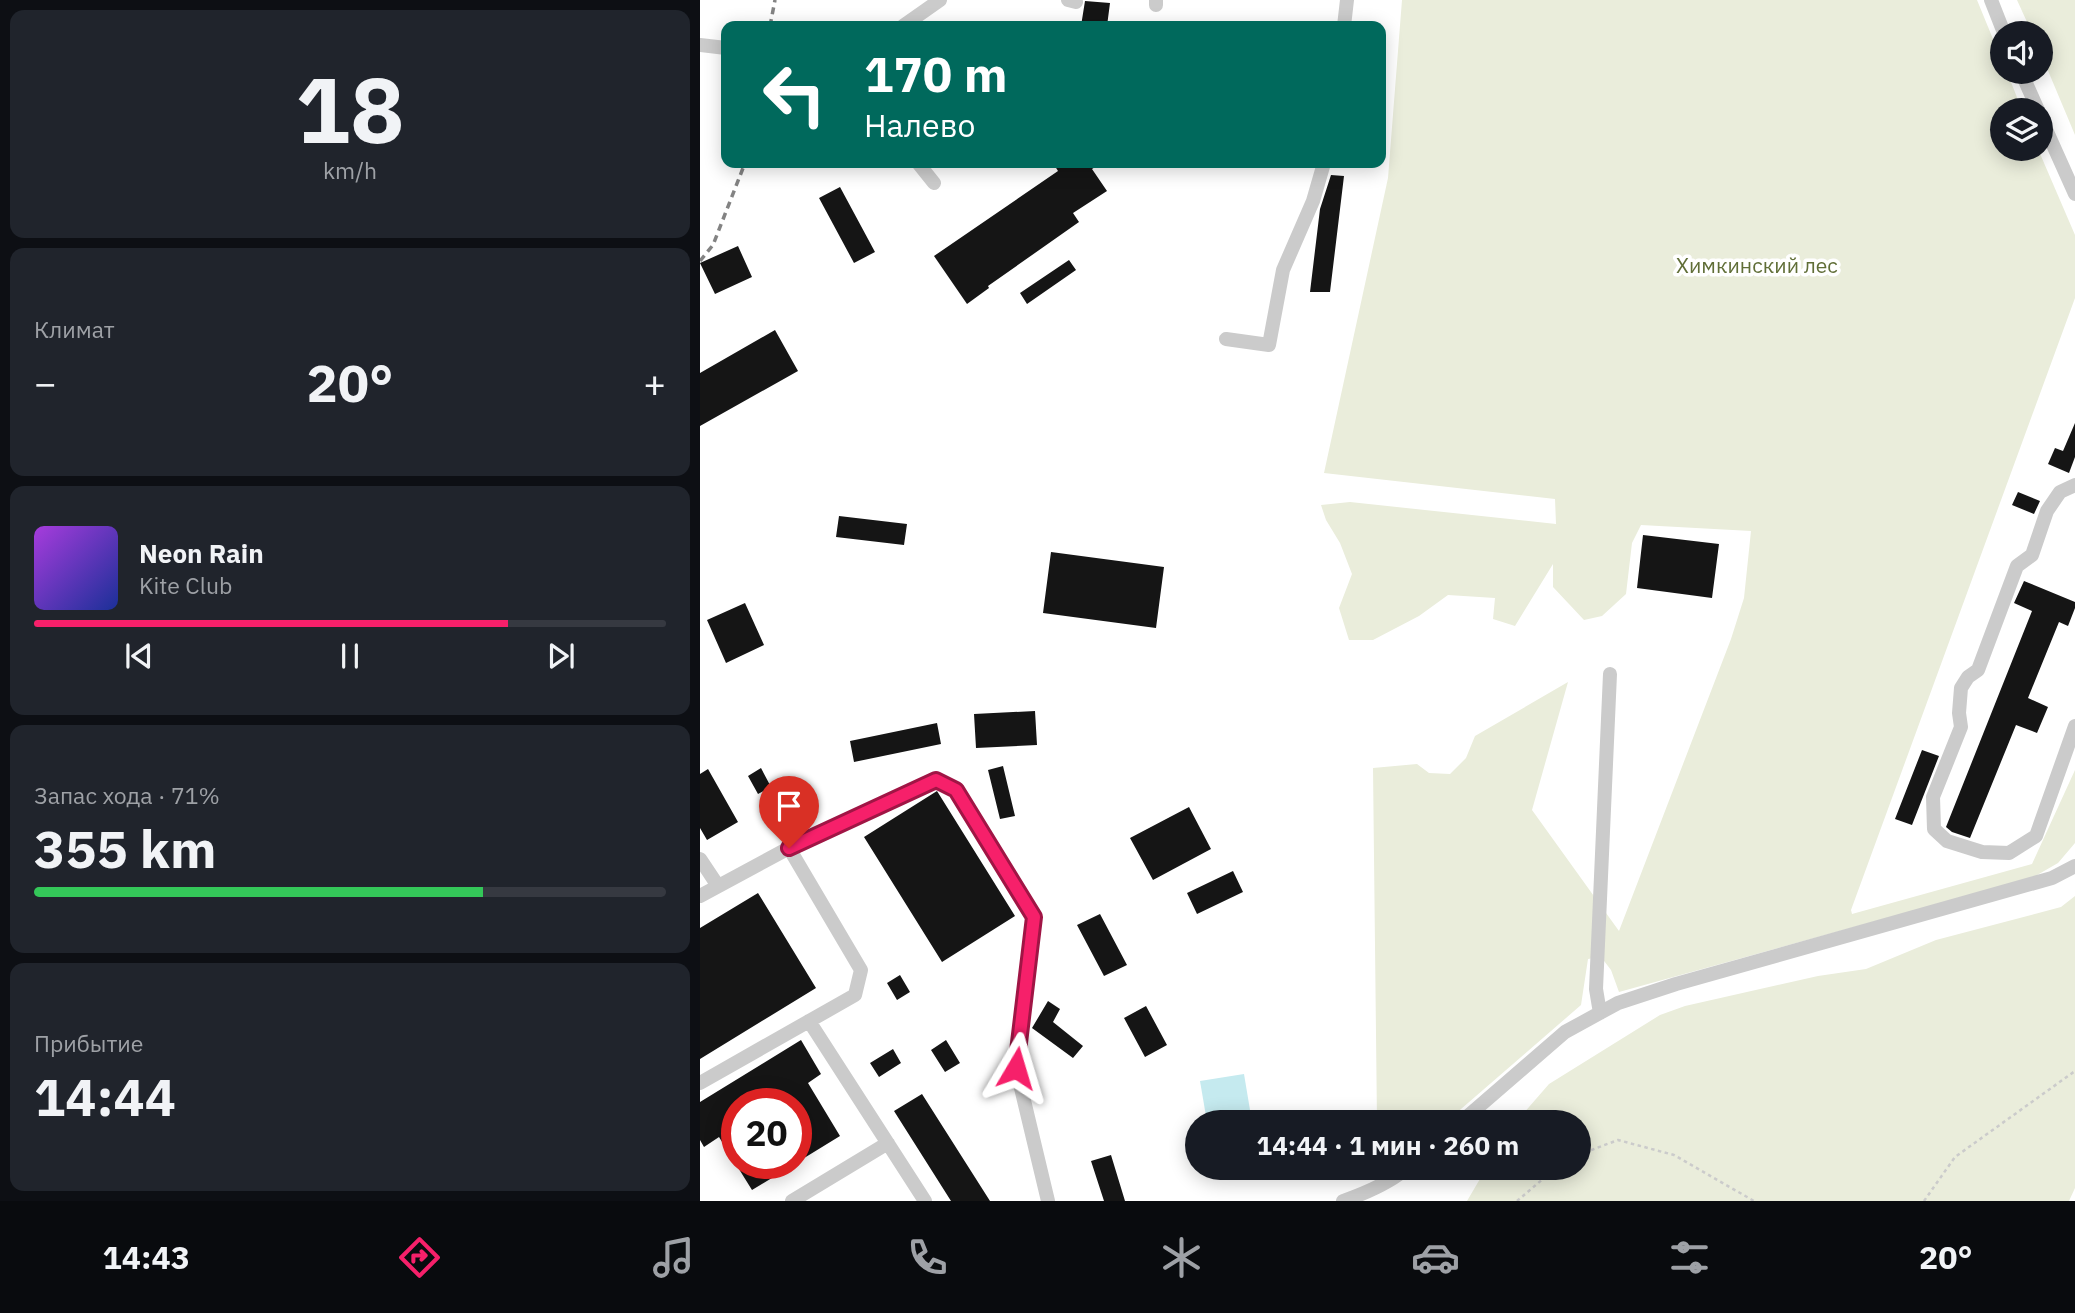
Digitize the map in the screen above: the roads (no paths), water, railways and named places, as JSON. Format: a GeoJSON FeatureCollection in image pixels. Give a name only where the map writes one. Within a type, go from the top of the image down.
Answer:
{"type":"FeatureCollection","features":[{"type":"Feature","properties":{"kind":"street"},"geometry":{"type":"LineString","coordinates":[[910,21],[940,0]]}},
{"type":"Feature","properties":{"kind":"street"},"geometry":{"type":"LineString","coordinates":[[1345,21],[1348,0]]}},
{"type":"Feature","properties":{"kind":"street"},"geometry":{"type":"LineString","coordinates":[[1991,0],[1999,21]]}},
{"type":"Feature","properties":{"kind":"street"},"geometry":{"type":"LineString","coordinates":[[700,45],[721,47]]}},
{"type":"Feature","properties":{"kind":"street"},"geometry":{"type":"LineString","coordinates":[[2053,145],[2075,194]]}},
{"type":"Feature","properties":{"kind":"street"},"geometry":{"type":"LineString","coordinates":[[922,168],[934,183]]}},
{"type":"Feature","properties":{"kind":"street"},"geometry":{"type":"LineString","coordinates":[[1226,339],[1269,345],[1283,270],[1313,201],[1323,168]]}},
{"type":"Feature","properties":{"kind":"street"},"geometry":{"type":"LineString","coordinates":[[2075,485],[2060,492],[2047,511],[2032,555],[2017,566],[1978,670],[1968,677],[1961,688],[1961,727],[1933,797],[1934,829],[1947,841],[1982,852],[2009,853],[2036,835],[2075,726]]}},
{"type":"Feature","properties":{"kind":"street"},"geometry":{"type":"LineString","coordinates":[[1600,1013],[1596,989],[1610,674]]}},
{"type":"Feature","properties":{"kind":"street"},"geometry":{"type":"LineString","coordinates":[[700,896],[789,848],[936,780],[956,790],[1034,917],[1016,1068],[1048,1201]]}},
{"type":"Feature","properties":{"kind":"street"},"geometry":{"type":"LineString","coordinates":[[700,1083],[855,995],[861,970],[789,848]]}},
{"type":"Feature","properties":{"kind":"street"},"geometry":{"type":"LineString","coordinates":[[700,859],[718,886]]}},
{"type":"Feature","properties":{"kind":"street"},"geometry":{"type":"LineString","coordinates":[[1475,1110],[1565,1032],[1618,1003],[1676,984],[2052,878],[2075,866]]}},
{"type":"Feature","properties":{"kind":"street"},"geometry":{"type":"LineString","coordinates":[[809,1021],[925,1201]]}},
{"type":"Feature","properties":{"kind":"street"},"geometry":{"type":"LineString","coordinates":[[792,1201],[888,1143]]}},
{"type":"Feature","properties":{"kind":"street"},"geometry":{"type":"LineString","coordinates":[[1343,1201],[1389,1180]]}},
{"type":"Feature","properties":{"kind":"water"},"geometry":{"type":"Polygon","coordinates":[[[1244,1074],[1250,1110],[1205,1110],[1200,1081],[1244,1074]]]}},
{"type":"Feature","properties":{"kind":"railway"},"geometry":{"type":"LineString","coordinates":[[771,21],[775,0]]}},
{"type":"Feature","properties":{"kind":"railway"},"geometry":{"type":"LineString","coordinates":[[700,261],[713,245],[743,168]]}},
{"type":"Feature","properties":{"kind":"park label","name":"Химкинский лес"},"geometry":{"type":"Point","coordinates":[1757,265]}}]}
